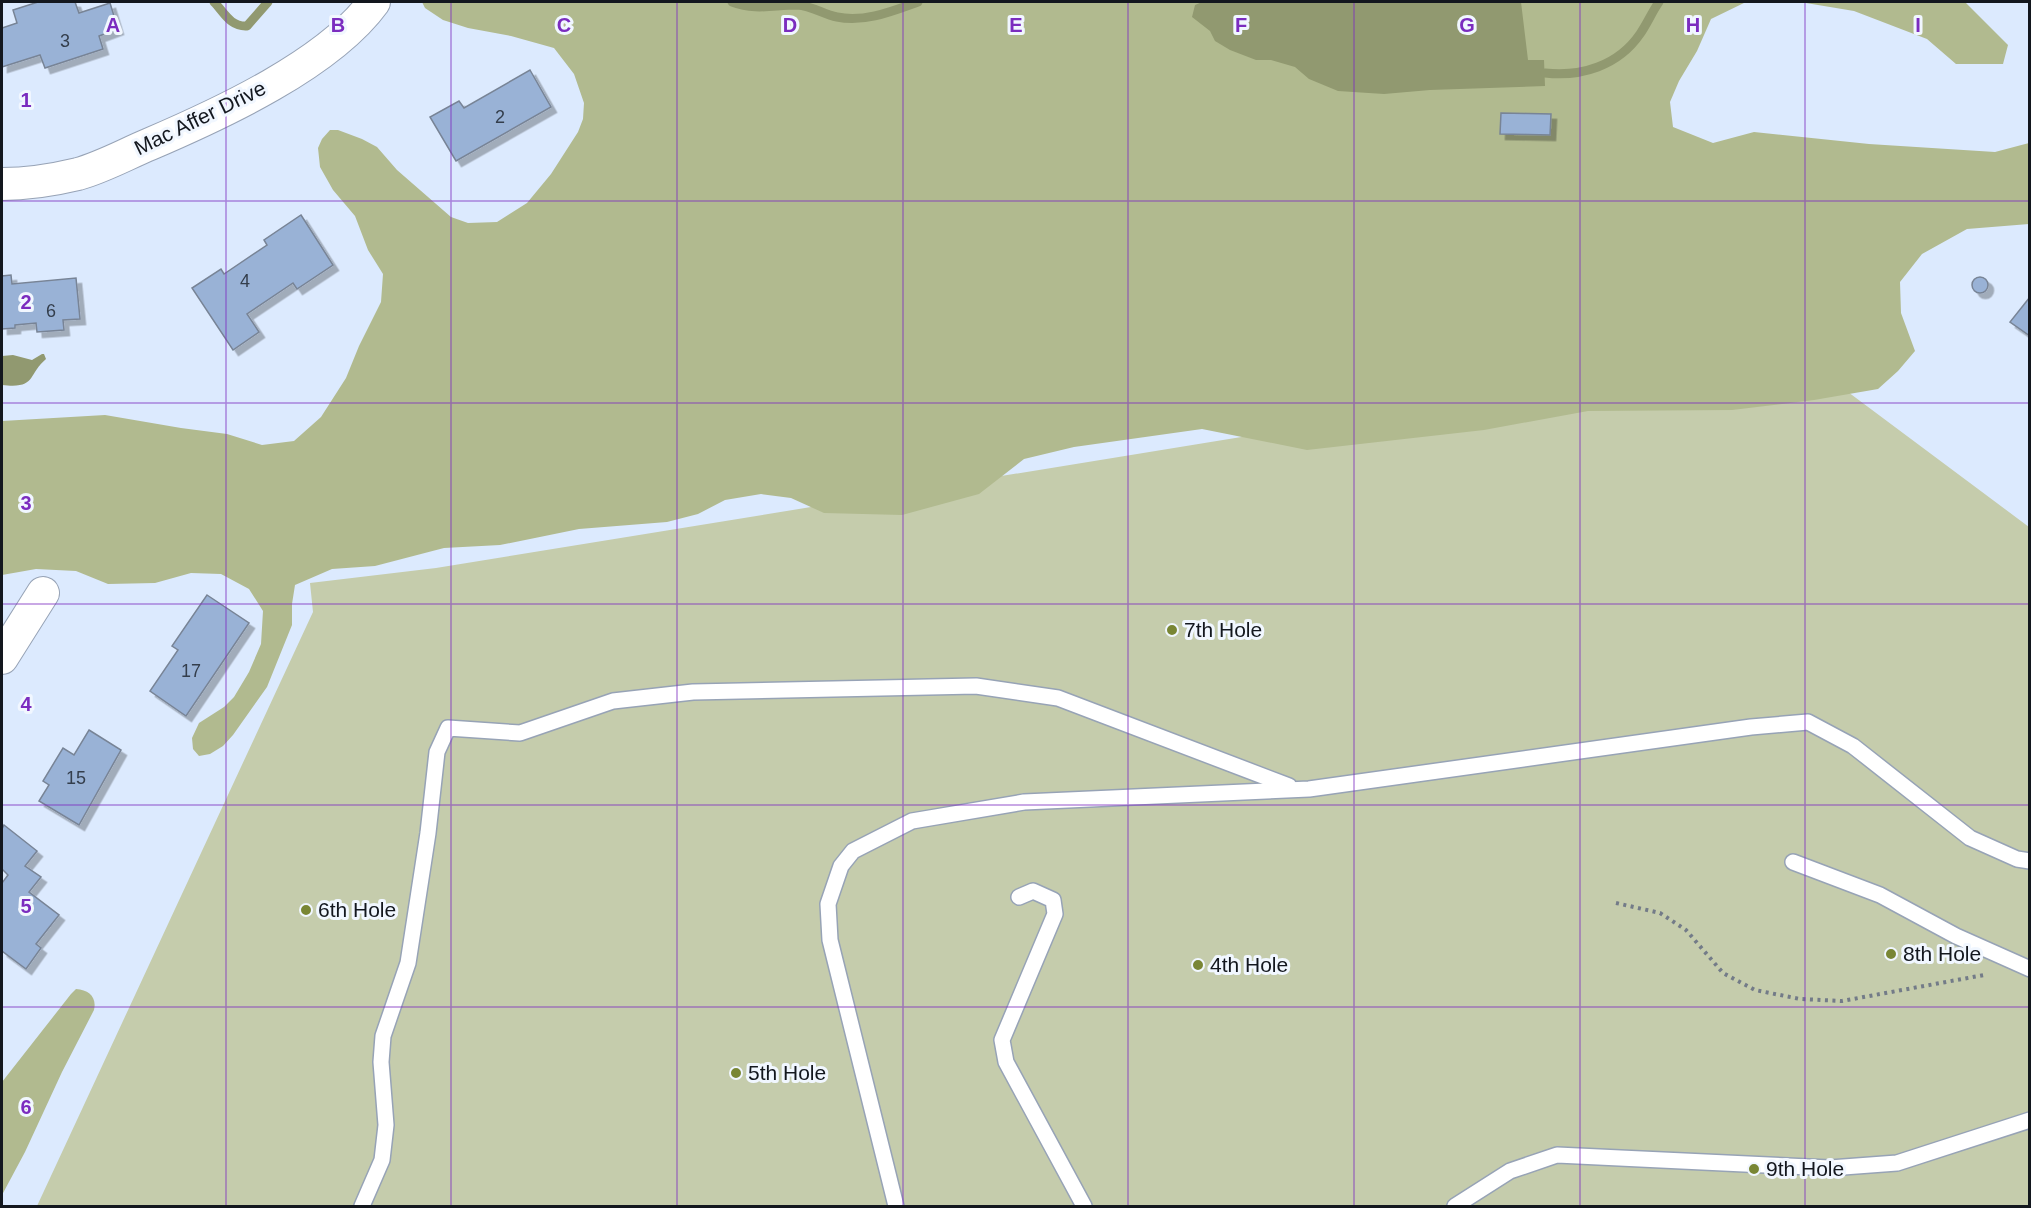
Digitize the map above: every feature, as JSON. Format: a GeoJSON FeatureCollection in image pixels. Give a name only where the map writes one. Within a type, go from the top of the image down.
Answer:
{"type":"FeatureCollection","features":[{"type":"Feature","properties":{"kind":"street","name":"Mac Affer Drive"},"geometry":{"type":"LineString","coordinates":[[2,184],[53,180],[81,173],[221,111],[312,59],[352,27],[374,2]]}},
{"type":"Feature","properties":{"kind":"street"},"geometry":{"type":"LineString","coordinates":[[2,658],[43,593]]}},
{"type":"Feature","properties":{"kind":"lane"},"geometry":{"type":"LineString","coordinates":[[362,1206],[381,1160],[386,1125],[381,1062],[383,1036],[408,963],[428,833],[436,752],[448,728],[520,733],[613,701],[693,692],[976,686],[1058,698],[1296,789]]}},
{"type":"Feature","properties":{"kind":"lane"},"geometry":{"type":"LineString","coordinates":[[896,1206],[830,939],[828,904],[841,866],[853,851],[912,821],[1024,802],[1321,787],[1750,727],[1808,722],[1853,746],[1970,838],[2018,859],[2030,861]]}},
{"type":"Feature","properties":{"kind":"lane"},"geometry":{"type":"LineString","coordinates":[[1793,862],[1880,895],[1956,936],[2028,968]]}},
{"type":"Feature","properties":{"kind":"lane"},"geometry":{"type":"LineString","coordinates":[[1019,897],[1033,891],[1053,900],[1055,914],[1002,1040],[1006,1062],[1084,1206]]}},
{"type":"Feature","properties":{"kind":"lane"},"geometry":{"type":"LineString","coordinates":[[1455,1206],[1510,1171],[1557,1155],[1830,1168],[1897,1163],[2030,1120]]}},
{"type":"Feature","properties":{"kind":"path"},"geometry":{"type":"LineString","coordinates":[[1616,903],[1660,913],[1686,930],[1723,973],[1755,990],[1800,999],[1842,1001],[2028,968]]}},
{"type":"Feature","properties":{"kind":"shaded area"},"geometry":{"type":"Polygon","coordinates":[[[422,2],[1746,2],[1711,19],[1670,102],[1673,127],[1713,143],[1754,132],[1869,144],[1995,152],[2029,143],[2029,224],[1967,229],[1922,254],[1900,282],[1901,313],[1915,351],[1878,389],[1732,410],[1588,411],[1484,430],[1307,450],[1202,429],[1074,447],[1024,459],[979,494],[902,515],[824,513],[791,498],[761,494],[725,500],[698,514],[667,522],[579,529],[500,545],[444,548],[375,566],[332,569],[295,585],[292,625],[267,687],[223,746],[210,754],[199,756],[193,749],[192,738],[199,723],[224,707],[234,697],[249,672],[261,644],[263,611],[249,589],[221,574],[191,573],[155,583],[108,584],[76,571],[36,569],[2,575],[2,421],[105,415],[227,434],[262,445],[294,441],[321,417],[346,378],[381,302],[383,274],[368,250],[355,216],[333,190],[320,167],[318,148],[322,139],[330,130],[338,130],[362,139],[377,147],[397,170],[451,217],[468,223],[497,222],[527,203],[551,174],[578,132],[583,119],[584,103],[574,74],[554,48],[443,20],[425,8],[422,2]]]}},
{"type":"Feature","properties":{"kind":"shaded area"},"geometry":{"type":"Polygon","coordinates":[[[1202,2],[1521,2],[1528,60],[1544,60],[1545,86],[1384,94],[1338,91],[1309,79],[1295,67],[1271,60],[1256,60],[1230,50],[1215,41],[1210,31],[1192,17],[1195,5],[1202,2]]]}},
{"type":"Feature","properties":{"kind":"shaded area"},"geometry":{"type":"Polygon","coordinates":[[[1800,2],[1965,2],[2008,45],[2003,64],[1956,64],[1927,39],[1854,11],[1800,2]]]}},
{"type":"Feature","properties":{"kind":"shaded area"},"geometry":{"type":"Polygon","coordinates":[[[1789,348],[2029,527],[2029,1206],[37,1206],[313,612],[310,583],[436,568],[1789,348]]]}},
{"type":"Feature","properties":{"kind":"shaded area"},"geometry":{"type":"Polygon","coordinates":[[[42,354],[46,359],[30,380],[21,385],[2,385],[2,356],[13,355],[32,360],[42,354]]]}},
{"type":"Feature","properties":{"kind":"shaded area"},"geometry":{"type":"Polygon","coordinates":[[[76,989],[91,995],[95,1005],[94,1010],[2,1195],[2,1082],[76,989]]]}},
{"type":"Feature","properties":{"kind":"building"},"geometry":{"type":"Polygon","coordinates":[[[38,2],[75,2],[79,13],[110,3],[118,29],[99,36],[103,49],[45,68],[40,55],[2,67],[2,28],[17,23],[13,10],[38,2]]]}},
{"type":"Feature","properties":{"kind":"building"},"geometry":{"type":"Polygon","coordinates":[[[530,70],[551,107],[456,161],[430,117],[459,101],[464,108],[530,70]]]}},
{"type":"Feature","properties":{"kind":"building"},"geometry":{"type":"Polygon","coordinates":[[[1501,113],[1551,114],[1550,135],[1500,134],[1501,113]]]}},
{"type":"Feature","properties":{"kind":"building"},"geometry":{"type":"Polygon","coordinates":[[[301,215],[333,265],[297,289],[293,283],[247,314],[259,332],[233,350],[192,288],[221,269],[224,274],[267,245],[264,240],[301,215]]]}},
{"type":"Feature","properties":{"kind":"building"},"geometry":{"type":"Polygon","coordinates":[[[11,275],[12,284],[76,278],[80,319],[63,320],[64,330],[37,332],[36,323],[2,329],[2,276],[11,275]]]}},
{"type":"Feature","properties":{"kind":"building"},"geometry":{"type":"Polygon","coordinates":[[[1980,277],[1986,279],[1988,285],[1986,291],[1980,293],[1974,291],[1972,285],[1974,279],[1980,277]]]}},
{"type":"Feature","properties":{"kind":"building"},"geometry":{"type":"Polygon","coordinates":[[[2030,297],[2030,336],[2010,322],[2030,297]]]}},
{"type":"Feature","properties":{"kind":"building"},"geometry":{"type":"Polygon","coordinates":[[[207,595],[249,623],[186,716],[150,691],[178,650],[172,646],[207,595]]]}},
{"type":"Feature","properties":{"kind":"building"},"geometry":{"type":"Polygon","coordinates":[[[89,730],[121,750],[79,825],[39,801],[49,785],[43,781],[63,748],[74,755],[89,730]]]}},
{"type":"Feature","properties":{"kind":"building"},"geometry":{"type":"Polygon","coordinates":[[[4,825],[37,851],[25,866],[41,877],[29,892],[59,915],[36,944],[41,948],[26,969],[2,951],[2,883],[8,875],[2,869],[2,829],[4,825]]]}},
{"type":"Feature","properties":{"kind":"waterway"},"geometry":{"type":"LineString","coordinates":[[214,2],[228,18],[241,26],[247,26],[268,2]]}},
{"type":"Feature","properties":{"kind":"waterway"},"geometry":{"type":"LineString","coordinates":[[732,2],[757,7],[797,5],[847,18],[878,15],[918,2]]}},
{"type":"Feature","properties":{"kind":"waterway"},"geometry":{"type":"LineString","coordinates":[[1545,73],[1585,71],[1610,61],[1631,45],[1643,30],[1659,2]]}},
{"type":"Feature","properties":{"kind":"place","name":"7th Hole"},"geometry":{"type":"Point","coordinates":[1172,630]}},
{"type":"Feature","properties":{"kind":"place","name":"6th Hole"},"geometry":{"type":"Point","coordinates":[306,910]}},
{"type":"Feature","properties":{"kind":"place","name":"8th Hole"},"geometry":{"type":"Point","coordinates":[1891,954]}},
{"type":"Feature","properties":{"kind":"place","name":"4th Hole"},"geometry":{"type":"Point","coordinates":[1198,965]}},
{"type":"Feature","properties":{"kind":"place","name":"5th Hole"},"geometry":{"type":"Point","coordinates":[736,1073]}},
{"type":"Feature","properties":{"kind":"place","name":"9th Hole"},"geometry":{"type":"Point","coordinates":[1754,1169]}}]}
